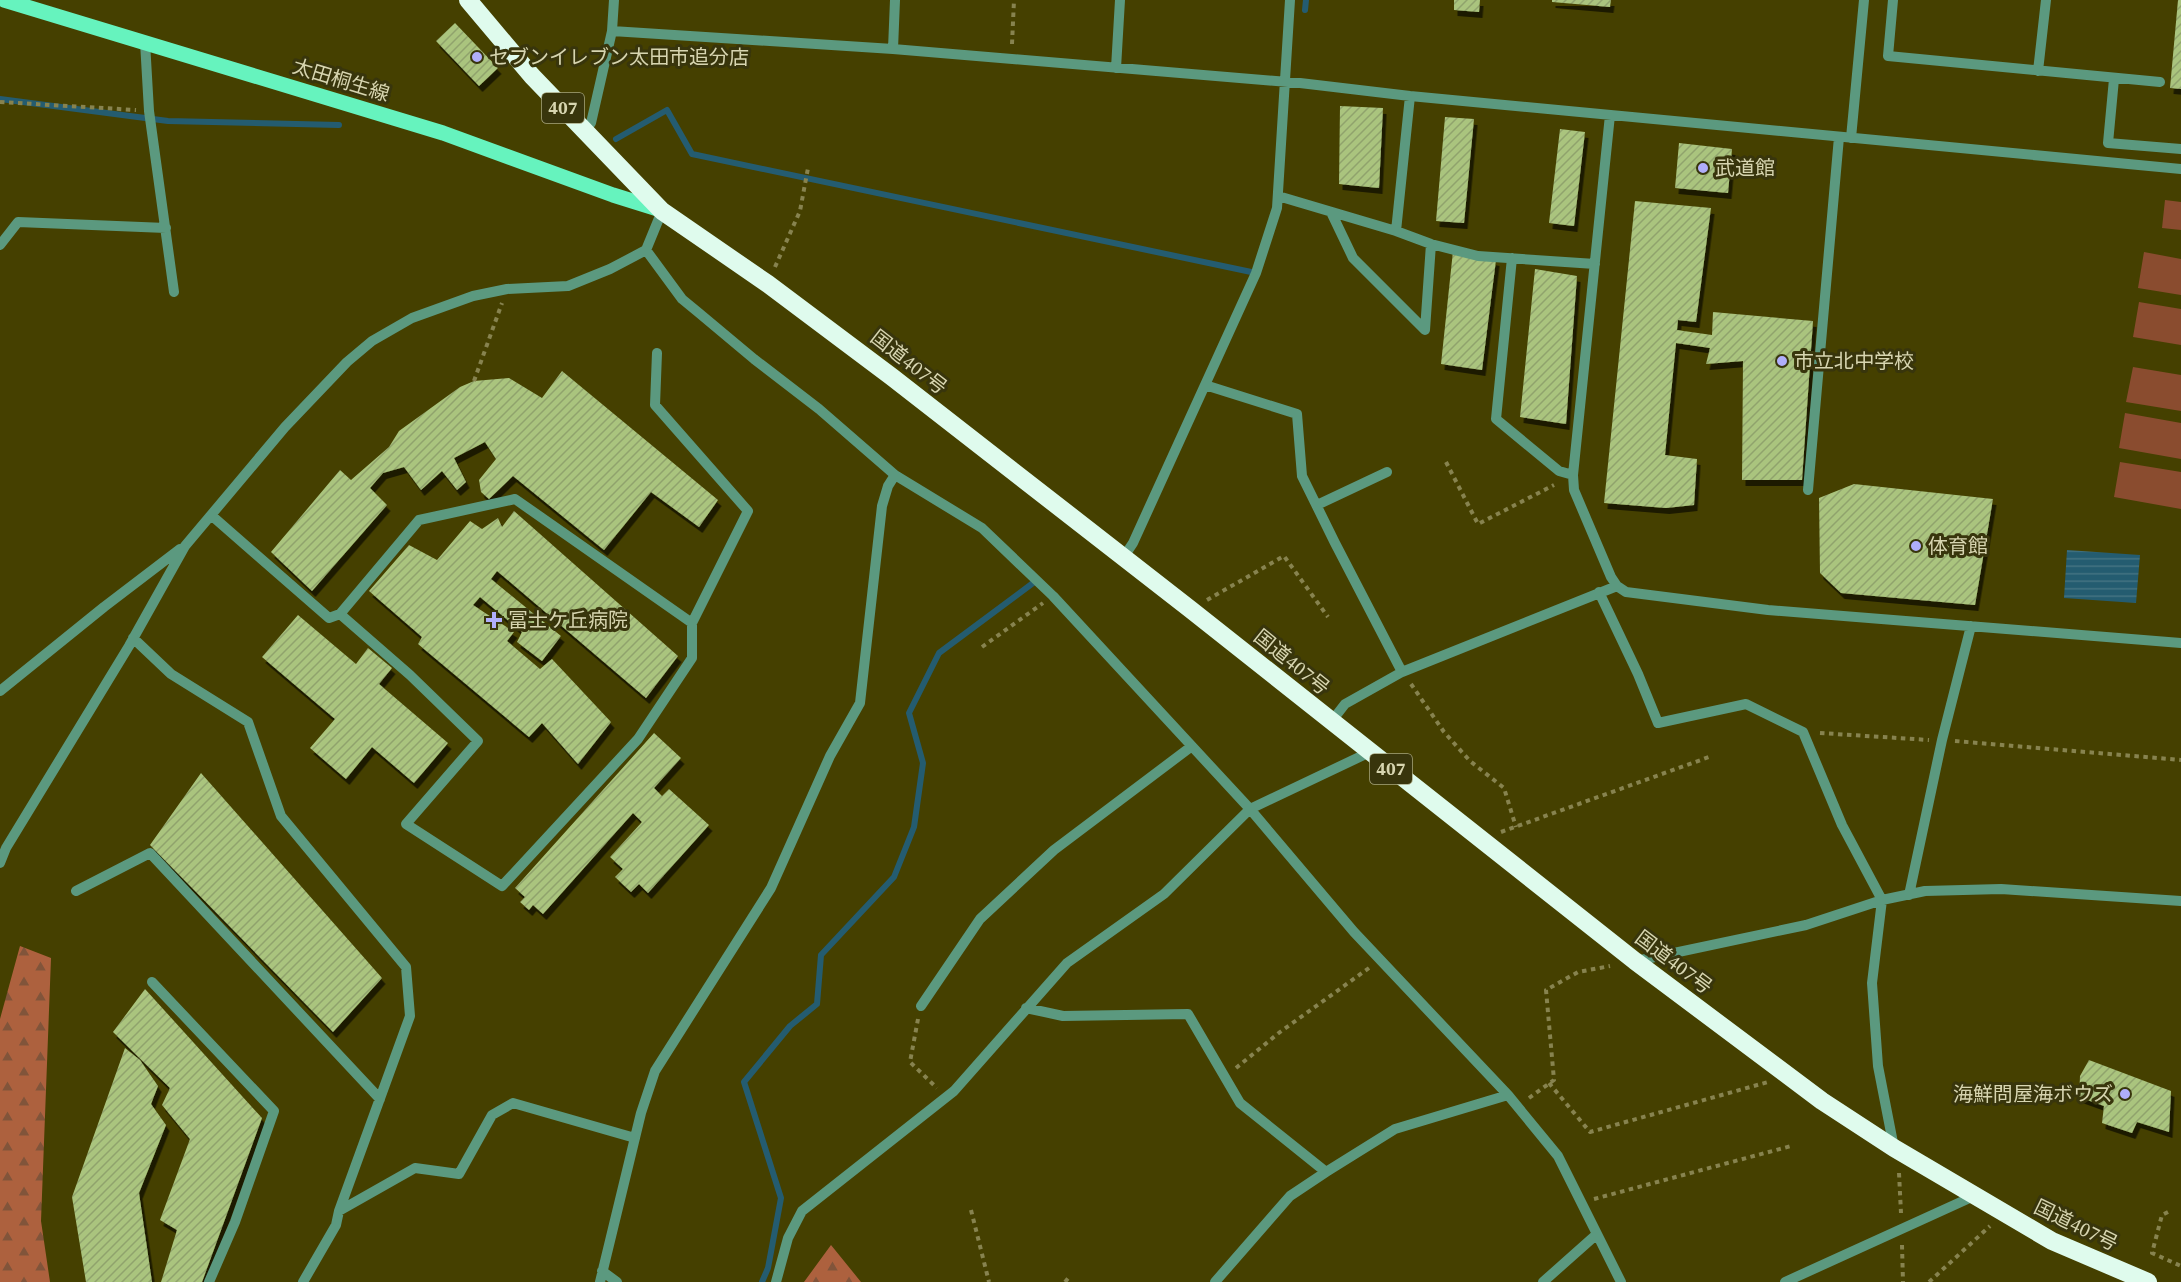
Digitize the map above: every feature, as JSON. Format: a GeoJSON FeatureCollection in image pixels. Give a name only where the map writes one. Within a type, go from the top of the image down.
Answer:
{"type":"FeatureCollection","features":[{"type":"Feature","properties":{"kind":"highway","name":"国道407号"},"geometry":{"type":"LineString","coordinates":[[468,0],[532,76],[663,211],[768,284],[892,377],[1190,609],[1635,962],[1788,1076],[1894,1148],[2052,1241],[2148,1282]]}},
{"type":"Feature","properties":{"kind":"main road","name":"太田桐生線"},"geometry":{"type":"LineString","coordinates":[[4,0],[443,133],[663,211]]}},
{"type":"Feature","properties":{"kind":"street"},"geometry":{"type":"LineString","coordinates":[[584,130],[591,123],[612,31],[614,0]]}},
{"type":"Feature","properties":{"kind":"street"},"geometry":{"type":"LineString","coordinates":[[893,49],[896,0]]}},
{"type":"Feature","properties":{"kind":"street"},"geometry":{"type":"LineString","coordinates":[[1116,68],[1120,0]]}},
{"type":"Feature","properties":{"kind":"street"},"geometry":{"type":"LineString","coordinates":[[1123,558],[1133,543],[1256,273],[1278,208],[1290,0]]}},
{"type":"Feature","properties":{"kind":"street"},"geometry":{"type":"LineString","coordinates":[[1851,138],[1864,0]]}},
{"type":"Feature","properties":{"kind":"street"},"geometry":{"type":"LineString","coordinates":[[1893,0],[1888,56],[2160,82]]}},
{"type":"Feature","properties":{"kind":"street"},"geometry":{"type":"LineString","coordinates":[[2038,71],[2046,0]]}},
{"type":"Feature","properties":{"kind":"street"},"geometry":{"type":"LineString","coordinates":[[612,31],[893,49],[1286,81],[1410,96],[2181,169]]}},
{"type":"Feature","properties":{"kind":"street"},"geometry":{"type":"LineString","coordinates":[[145,42],[149,111],[174,292]]}},
{"type":"Feature","properties":{"kind":"street"},"geometry":{"type":"LineString","coordinates":[[2114,78],[2109,143],[2181,149]]}},
{"type":"Feature","properties":{"kind":"street"},"geometry":{"type":"LineString","coordinates":[[1396,231],[1410,96]]}},
{"type":"Feature","properties":{"kind":"street"},"geometry":{"type":"LineString","coordinates":[[1610,115],[1573,475],[1574,490],[1611,577],[1617,585],[1626,592],[1768,609],[2181,643]]}},
{"type":"Feature","properties":{"kind":"street"},"geometry":{"type":"LineString","coordinates":[[1808,490],[1839,137]]}},
{"type":"Feature","properties":{"kind":"street"},"geometry":{"type":"LineString","coordinates":[[1278,196],[1396,231],[1431,244],[1478,256],[1595,264]]}},
{"type":"Feature","properties":{"kind":"street"},"geometry":{"type":"LineString","coordinates":[[0,863],[6,848],[134,638],[185,546],[285,426],[347,362],[372,341],[412,318],[473,297],[507,289],[568,286],[610,270],[646,250],[663,211]]}},
{"type":"Feature","properties":{"kind":"street"},"geometry":{"type":"LineString","coordinates":[[1331,212],[1353,258],[1425,330],[1431,244]]}},
{"type":"Feature","properties":{"kind":"street"},"geometry":{"type":"LineString","coordinates":[[0,245],[18,222],[166,228]]}},
{"type":"Feature","properties":{"kind":"street"},"geometry":{"type":"LineString","coordinates":[[646,250],[682,298],[754,359],[819,409],[895,475],[982,528],[1053,596],[1250,809],[1380,960],[1508,1095],[1558,1156],[1621,1282]]}},
{"type":"Feature","properties":{"kind":"street"},"geometry":{"type":"LineString","coordinates":[[1512,258],[1496,419],[1559,471],[1573,475]]}},
{"type":"Feature","properties":{"kind":"street"},"geometry":{"type":"LineString","coordinates":[[340,614],[410,675],[478,741],[406,824],[502,886],[638,739],[654,718],[692,658],[692,623],[748,511],[655,405],[657,353]]}},
{"type":"Feature","properties":{"kind":"street"},"geometry":{"type":"LineString","coordinates":[[1205,385],[1297,414],[1302,476],[1402,672]]}},
{"type":"Feature","properties":{"kind":"street"},"geometry":{"type":"LineString","coordinates":[[1317,506],[1387,472]]}},
{"type":"Feature","properties":{"kind":"street"},"geometry":{"type":"LineString","coordinates":[[617,1282],[601,1276],[635,1138],[655,1071],[771,888],[830,756],[860,703],[882,506],[888,486],[895,475]]}},
{"type":"Feature","properties":{"kind":"street"},"geometry":{"type":"LineString","coordinates":[[211,515],[329,618],[340,614],[419,520],[515,499],[692,623]]}},
{"type":"Feature","properties":{"kind":"street"},"geometry":{"type":"LineString","coordinates":[[0,691],[104,607],[185,546]]}},
{"type":"Feature","properties":{"kind":"street"},"geometry":{"type":"LineString","coordinates":[[1331,722],[1345,704],[1402,672],[1617,585]]}},
{"type":"Feature","properties":{"kind":"street"},"geometry":{"type":"LineString","coordinates":[[1599,592],[1638,674],[1658,723],[1746,704],[1803,732],[1842,825],[1882,900],[1872,983],[1878,1066],[1894,1148]]}},
{"type":"Feature","properties":{"kind":"street"},"geometry":{"type":"LineString","coordinates":[[1908,896],[1942,740],[1971,626]]}},
{"type":"Feature","properties":{"kind":"street"},"geometry":{"type":"LineString","coordinates":[[134,638],[171,674],[248,722],[281,816],[406,967],[410,1016],[339,1210],[336,1226],[303,1282]]}},
{"type":"Feature","properties":{"kind":"street"},"geometry":{"type":"LineString","coordinates":[[921,1006],[980,919],[1054,850],[1192,746]]}},
{"type":"Feature","properties":{"kind":"street"},"geometry":{"type":"LineString","coordinates":[[776,1282],[788,1238],[802,1211],[954,1091],[1067,963],[1164,894],[1250,809],[1370,752]]}},
{"type":"Feature","properties":{"kind":"street"},"geometry":{"type":"LineString","coordinates":[[76,891],[150,853],[380,1099]]}},
{"type":"Feature","properties":{"kind":"street"},"geometry":{"type":"LineString","coordinates":[[1635,962],[1806,925],[1882,900],[1925,891],[2001,888],[2181,901]]}},
{"type":"Feature","properties":{"kind":"street"},"geometry":{"type":"LineString","coordinates":[[152,982],[274,1111],[234,1222],[209,1282]]}},
{"type":"Feature","properties":{"kind":"street"},"geometry":{"type":"LineString","coordinates":[[1026,1008],[1063,1016],[1188,1014],[1240,1103],[1326,1173]]}},
{"type":"Feature","properties":{"kind":"street"},"geometry":{"type":"LineString","coordinates":[[1215,1282],[1290,1196],[1326,1173],[1395,1129],[1508,1095]]}},
{"type":"Feature","properties":{"kind":"street"},"geometry":{"type":"LineString","coordinates":[[339,1210],[415,1168],[459,1174],[492,1115],[513,1103],[635,1138]]}},
{"type":"Feature","properties":{"kind":"street"},"geometry":{"type":"LineString","coordinates":[[1785,1282],[1974,1196]]}},
{"type":"Feature","properties":{"kind":"street"},"geometry":{"type":"LineString","coordinates":[[1543,1282],[1597,1234]]}},
{"type":"Feature","properties":{"kind":"path"},"geometry":{"type":"LineString","coordinates":[[1011,60],[1014,0]]}},
{"type":"Feature","properties":{"kind":"path"},"geometry":{"type":"LineString","coordinates":[[0,102],[149,111]]}},
{"type":"Feature","properties":{"kind":"path"},"geometry":{"type":"LineString","coordinates":[[768,284],[800,211],[808,168]]}},
{"type":"Feature","properties":{"kind":"path"},"geometry":{"type":"LineString","coordinates":[[474,381],[507,289]]}},
{"type":"Feature","properties":{"kind":"path"},"geometry":{"type":"LineString","coordinates":[[1446,462],[1478,524],[1573,475]]}},
{"type":"Feature","properties":{"kind":"path"},"geometry":{"type":"LineString","coordinates":[[1190,609],[1284,556],[1328,616]]}},
{"type":"Feature","properties":{"kind":"path"},"geometry":{"type":"LineString","coordinates":[[982,646],[1053,596]]}},
{"type":"Feature","properties":{"kind":"path"},"geometry":{"type":"LineString","coordinates":[[1402,672],[1444,732],[1470,761],[1504,788],[1516,827]]}},
{"type":"Feature","properties":{"kind":"path"},"geometry":{"type":"LineString","coordinates":[[1803,732],[1942,740],[2181,760]]}},
{"type":"Feature","properties":{"kind":"path"},"geometry":{"type":"LineString","coordinates":[[1481,840],[1709,757]]}},
{"type":"Feature","properties":{"kind":"path"},"geometry":{"type":"LineString","coordinates":[[1225,1078],[1280,1032],[1380,960]]}},
{"type":"Feature","properties":{"kind":"path"},"geometry":{"type":"LineString","coordinates":[[1517,1106],[1554,1080],[1546,990],[1578,972],[1635,962]]}},
{"type":"Feature","properties":{"kind":"path"},"geometry":{"type":"LineString","coordinates":[[921,1006],[910,1062],[946,1097]]}},
{"type":"Feature","properties":{"kind":"path"},"geometry":{"type":"LineString","coordinates":[[1549,1083],[1590,1132],[1788,1076]]}},
{"type":"Feature","properties":{"kind":"path"},"geometry":{"type":"LineString","coordinates":[[1581,1202],[1791,1146]]}},
{"type":"Feature","properties":{"kind":"path"},"geometry":{"type":"LineString","coordinates":[[1894,1148],[1900,1184],[1903,1282]]}},
{"type":"Feature","properties":{"kind":"path"},"geometry":{"type":"LineString","coordinates":[[972,1210],[989,1282]]}},
{"type":"Feature","properties":{"kind":"path"},"geometry":{"type":"LineString","coordinates":[[2168,1212],[2162,1215],[2152,1253],[2181,1266]]}},
{"type":"Feature","properties":{"kind":"path"},"geometry":{"type":"LineString","coordinates":[[1929,1282],[2003,1213]]}},
{"type":"Feature","properties":{"kind":"path"},"geometry":{"type":"LineString","coordinates":[[1065,1282],[1070,1276]]}},
{"type":"Feature","properties":{"kind":"shaded area"},"geometry":{"type":"Polygon","coordinates":[[[2165,200],[2181,202],[2181,230],[2162,228],[2165,200]]]}},
{"type":"Feature","properties":{"kind":"shaded area"},"geometry":{"type":"Polygon","coordinates":[[[2144,252],[2181,259],[2181,295],[2138,288],[2144,252]]]}},
{"type":"Feature","properties":{"kind":"shaded area"},"geometry":{"type":"Polygon","coordinates":[[[2139,302],[2181,309],[2181,345],[2133,337],[2139,302]]]}},
{"type":"Feature","properties":{"kind":"shaded area"},"geometry":{"type":"Polygon","coordinates":[[[2133,367],[2181,375],[2181,411],[2126,402],[2133,367]]]}},
{"type":"Feature","properties":{"kind":"shaded area"},"geometry":{"type":"Polygon","coordinates":[[[2125,413],[2181,423],[2181,459],[2119,448],[2125,413]]]}},
{"type":"Feature","properties":{"kind":"shaded area"},"geometry":{"type":"Polygon","coordinates":[[[2120,462],[2181,472],[2181,509],[2114,497],[2120,462]]]}},
{"type":"Feature","properties":{"kind":"green space"},"geometry":{"type":"Polygon","coordinates":[[[20,946],[51,958],[41,1221],[50,1282],[0,1282],[0,1019],[20,946]]]}},
{"type":"Feature","properties":{"kind":"green space"},"geometry":{"type":"Polygon","coordinates":[[[831,1245],[861,1282],[804,1282],[831,1245]]]}},
{"type":"Feature","properties":{"kind":"water"},"geometry":{"type":"Polygon","coordinates":[[[2067,550],[2140,555],[2136,603],[2064,598],[2067,550]]]}},
{"type":"Feature","properties":{"kind":"building"},"geometry":{"type":"Polygon","coordinates":[[[1454,0],[1480,0],[1479,12],[1454,10],[1454,0]]]}},
{"type":"Feature","properties":{"kind":"building"},"geometry":{"type":"Polygon","coordinates":[[[1552,0],[1611,0],[1610,7],[1552,2],[1552,0]]]}},
{"type":"Feature","properties":{"kind":"building"},"geometry":{"type":"Polygon","coordinates":[[[2178,0],[2181,0],[2181,89],[2170,88],[2178,0]]]}},
{"type":"Feature","properties":{"kind":"building"},"geometry":{"type":"Polygon","coordinates":[[[455,23],[498,68],[479,86],[436,41],[455,23]]]}},
{"type":"Feature","properties":{"kind":"building"},"geometry":{"type":"Polygon","coordinates":[[[1340,106],[1383,108],[1379,188],[1339,184],[1340,106]]]}},
{"type":"Feature","properties":{"kind":"building"},"geometry":{"type":"Polygon","coordinates":[[[1445,117],[1474,119],[1464,223],[1436,221],[1445,117]]]}},
{"type":"Feature","properties":{"kind":"building"},"geometry":{"type":"Polygon","coordinates":[[[1560,129],[1585,132],[1574,226],[1549,223],[1560,129]]]}},
{"type":"Feature","properties":{"kind":"building","name":"武道館"},"geometry":{"type":"Polygon","coordinates":[[[1679,143],[1732,149],[1728,193],[1675,188],[1679,143]]]}},
{"type":"Feature","properties":{"kind":"building"},"geometry":{"type":"Polygon","coordinates":[[[1635,201],[1711,208],[1696,322],[1678,320],[1677,330],[1712,335],[1713,312],[1813,321],[1802,480],[1742,480],[1743,361],[1706,364],[1710,348],[1676,343],[1665,455],[1697,459],[1694,505],[1666,508],[1604,503],[1635,201]]]}},
{"type":"Feature","properties":{"kind":"building"},"geometry":{"type":"Polygon","coordinates":[[[1453,251],[1496,260],[1482,370],[1441,364],[1453,251]]]}},
{"type":"Feature","properties":{"kind":"building"},"geometry":{"type":"Polygon","coordinates":[[[1535,269],[1577,276],[1566,424],[1520,417],[1535,269]]]}},
{"type":"Feature","properties":{"kind":"building"},"geometry":{"type":"Polygon","coordinates":[[[562,371],[718,500],[699,527],[651,492],[604,550],[513,476],[489,499],[481,492],[479,480],[496,459],[485,442],[454,458],[466,482],[457,490],[442,471],[421,490],[404,467],[383,473],[370,488],[387,505],[312,591],[271,552],[340,470],[351,480],[389,447],[399,431],[460,387],[474,381],[509,378],[542,398],[562,371]]]}},
{"type":"Feature","properties":{"kind":"building","name":"体育館"},"geometry":{"type":"Polygon","coordinates":[[[1854,484],[1993,499],[1975,605],[1841,593],[1820,573],[1819,498],[1854,484]]]}},
{"type":"Feature","properties":{"kind":"building"},"geometry":{"type":"Polygon","coordinates":[[[514,511],[678,656],[646,698],[497,571],[491,579],[561,636],[542,661],[517,642],[522,632],[480,597],[473,605],[514,632],[507,641],[540,669],[552,659],[611,722],[578,764],[542,723],[529,737],[418,644],[422,637],[369,591],[409,545],[437,560],[470,521],[482,529],[498,518],[502,527],[514,511]]]}},
{"type":"Feature","properties":{"kind":"building"},"geometry":{"type":"Polygon","coordinates":[[[298,615],[356,664],[368,648],[392,668],[379,684],[448,743],[414,783],[372,747],[346,779],[310,748],[335,719],[262,657],[298,615]]]}},
{"type":"Feature","properties":{"kind":"building"},"geometry":{"type":"Polygon","coordinates":[[[654,733],[681,758],[654,788],[662,796],[669,789],[709,825],[648,893],[639,884],[631,892],[615,877],[623,869],[610,857],[642,822],[633,813],[543,914],[533,905],[529,910],[520,902],[525,897],[515,888],[654,733]]]}},
{"type":"Feature","properties":{"kind":"building"},"geometry":{"type":"Polygon","coordinates":[[[201,773],[382,978],[333,1032],[150,845],[201,773]]]}},
{"type":"Feature","properties":{"kind":"building"},"geometry":{"type":"Polygon","coordinates":[[[145,989],[262,1118],[202,1282],[161,1282],[177,1230],[160,1220],[190,1139],[162,1105],[170,1088],[113,1032],[145,989]]]}},
{"type":"Feature","properties":{"kind":"building"},"geometry":{"type":"Polygon","coordinates":[[[125,1048],[140,1060],[158,1086],[151,1104],[166,1125],[139,1193],[152,1282],[86,1282],[72,1197],[125,1048]]]}},
{"type":"Feature","properties":{"kind":"building","name":"海鮮問屋海ボウズ"},"geometry":{"type":"Polygon","coordinates":[[[2089,1060],[2171,1091],[2169,1132],[2137,1122],[2132,1133],[2102,1123],[2104,1106],[2079,1097],[2080,1076],[2089,1060]]]}},
{"type":"Feature","properties":{"kind":"waterway"},"geometry":{"type":"LineString","coordinates":[[1305,10],[1306,0]]}},
{"type":"Feature","properties":{"kind":"waterway"},"geometry":{"type":"LineString","coordinates":[[0,99],[168,121],[339,125]]}},
{"type":"Feature","properties":{"kind":"waterway"},"geometry":{"type":"LineString","coordinates":[[616,139],[667,110],[692,154],[1256,273]]}},
{"type":"Feature","properties":{"kind":"waterway"},"geometry":{"type":"LineString","coordinates":[[762,1282],[768,1268],[781,1198],[744,1082],[790,1026],[817,1004],[821,955],[894,877],[914,827],[923,763],[909,713],[939,653],[1037,580]]}},
{"type":"Feature","properties":{"kind":"place","name":"セブンイレブン太田市追分店"},"geometry":{"type":"Point","coordinates":[477,57]}},
{"type":"Feature","properties":{"kind":"place","name":"武道館"},"geometry":{"type":"Point","coordinates":[1703,168]}},
{"type":"Feature","properties":{"kind":"place","name":"市立北中学校"},"geometry":{"type":"Point","coordinates":[1782,361]}},
{"type":"Feature","properties":{"kind":"place","name":"体育館"},"geometry":{"type":"Point","coordinates":[1916,546]}},
{"type":"Feature","properties":{"kind":"place","name":"冨士ケ丘病院"},"geometry":{"type":"Point","coordinates":[494,620]}},
{"type":"Feature","properties":{"kind":"place","name":"海鮮問屋海ボウズ"},"geometry":{"type":"Point","coordinates":[2125,1094]}}]}
